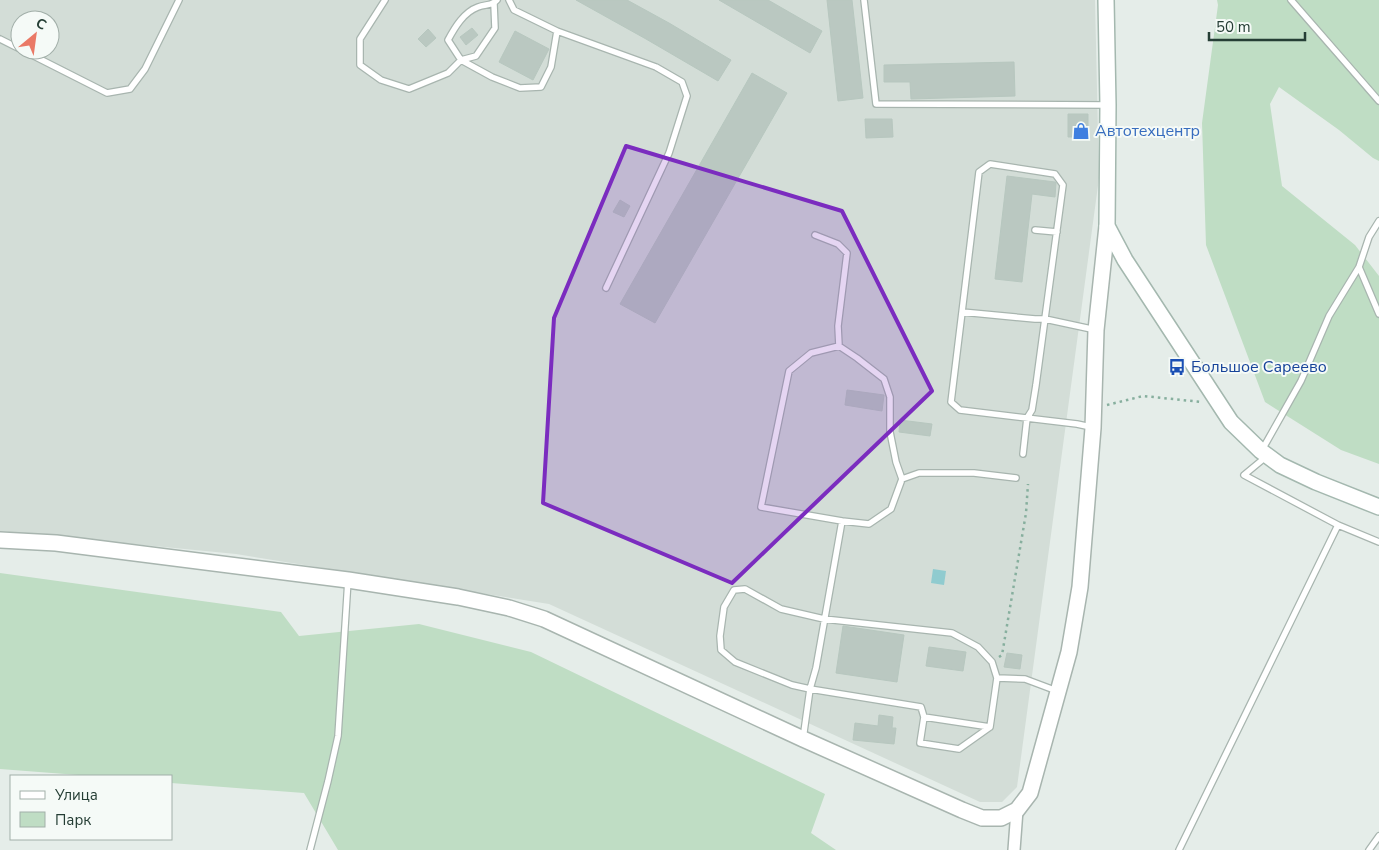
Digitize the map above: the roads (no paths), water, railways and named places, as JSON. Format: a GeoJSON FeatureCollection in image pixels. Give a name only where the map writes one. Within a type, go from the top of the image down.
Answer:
{"type":"FeatureCollection","features":[{"type":"Feature","properties":{"kind":"street"},"geometry":{"type":"LineString","coordinates":[[0,540],[56,543],[348,580],[458,597],[509,608],[544,619],[803,739],[982,818],[1001,818],[1017,810],[1030,793],[1068,652],[1080,588],[1093,428],[1096,330],[1107,226],[1108,105],[1106,0]]}},
{"type":"Feature","properties":{"kind":"street"},"geometry":{"type":"LineString","coordinates":[[1107,226],[1125,260],[1231,422],[1264,454],[1280,465],[1316,482],[1379,507]]}},
{"type":"Feature","properties":{"kind":"street"},"geometry":{"type":"LineString","coordinates":[[1014,850],[1017,810]]}},
{"type":"Feature","properties":{"kind":"lane"},"geometry":{"type":"LineString","coordinates":[[41,60],[107,93],[130,89],[145,70],[179,0]]}},
{"type":"Feature","properties":{"kind":"lane"},"geometry":{"type":"LineString","coordinates":[[385,0],[360,39],[360,65],[381,80],[409,89],[448,73],[461,60],[476,56],[495,28],[495,2]]}},
{"type":"Feature","properties":{"kind":"lane"},"geometry":{"type":"LineString","coordinates":[[487,0],[495,2]]}},
{"type":"Feature","properties":{"kind":"lane"},"geometry":{"type":"LineString","coordinates":[[509,0],[514,10],[557,31],[656,67],[682,82],[687,96],[669,153],[606,288]]}},
{"type":"Feature","properties":{"kind":"lane"},"geometry":{"type":"LineString","coordinates":[[864,0],[876,104],[1108,105]]}},
{"type":"Feature","properties":{"kind":"lane"},"geometry":{"type":"LineString","coordinates":[[1291,0],[1379,101]]}},
{"type":"Feature","properties":{"kind":"lane"},"geometry":{"type":"LineString","coordinates":[[495,2],[477,7],[459,21],[448,40],[461,60],[492,77],[520,88],[541,87],[551,67],[557,31]]}},
{"type":"Feature","properties":{"kind":"lane"},"geometry":{"type":"LineString","coordinates":[[1023,454],[1027,418],[1032,410],[1063,185],[1055,174],[990,164],[979,172],[951,402],[960,410],[1027,418],[1077,424],[1093,428]]}},
{"type":"Feature","properties":{"kind":"lane"},"geometry":{"type":"LineString","coordinates":[[1379,221],[1369,237],[1359,266],[1329,316],[1301,380],[1264,454],[1244,475],[1338,525],[1379,542]]}},
{"type":"Feature","properties":{"kind":"lane"},"geometry":{"type":"LineString","coordinates":[[1035,230],[1057,232]]}},
{"type":"Feature","properties":{"kind":"lane"},"geometry":{"type":"LineString","coordinates":[[815,236],[838,244],[847,253],[838,326],[839,346]]}},
{"type":"Feature","properties":{"kind":"lane"},"geometry":{"type":"LineString","coordinates":[[1359,266],[1379,314]]}},
{"type":"Feature","properties":{"kind":"lane"},"geometry":{"type":"LineString","coordinates":[[962,312],[1035,319],[1045,318],[1096,330]]}},
{"type":"Feature","properties":{"kind":"lane"},"geometry":{"type":"LineString","coordinates":[[839,346],[884,378],[890,397],[890,432],[896,462],[902,479],[891,509],[870,524],[760,507],[789,371],[811,354],[839,346]]}},
{"type":"Feature","properties":{"kind":"lane"},"geometry":{"type":"LineString","coordinates":[[902,479],[919,473],[974,473],[1016,478]]}},
{"type":"Feature","properties":{"kind":"lane"},"geometry":{"type":"LineString","coordinates":[[803,739],[810,689],[816,668],[842,521]]}},
{"type":"Feature","properties":{"kind":"lane"},"geometry":{"type":"LineString","coordinates":[[1179,850],[1338,525]]}},
{"type":"Feature","properties":{"kind":"lane"},"geometry":{"type":"LineString","coordinates":[[310,850],[338,736],[348,580]]}},
{"type":"Feature","properties":{"kind":"lane"},"geometry":{"type":"LineString","coordinates":[[734,590],[745,590],[781,609],[824,619],[952,633],[978,646],[992,662],[997,678],[990,727],[959,749],[920,743],[924,717],[921,707],[792,685],[736,662],[720,650],[724,608],[734,590]]}},
{"type":"Feature","properties":{"kind":"lane"},"geometry":{"type":"LineString","coordinates":[[997,678],[1025,679],[1058,692]]}},
{"type":"Feature","properties":{"kind":"lane"},"geometry":{"type":"LineString","coordinates":[[924,717],[990,727]]}},
{"type":"Feature","properties":{"kind":"lane"},"geometry":{"type":"LineString","coordinates":[[1369,850],[1379,836]]}},
{"type":"Feature","properties":{"kind":"water"},"geometry":{"type":"Polygon","coordinates":[[[933,569],[946,571],[944,585],[931,583],[933,569]]]}},
{"type":"Feature","properties":{"kind":"place","name":"Автотехцентр"},"geometry":{"type":"Point","coordinates":[1081,131]}},
{"type":"Feature","properties":{"kind":"place","name":"Большое Сареево"},"geometry":{"type":"Point","coordinates":[1177,367]}}]}
